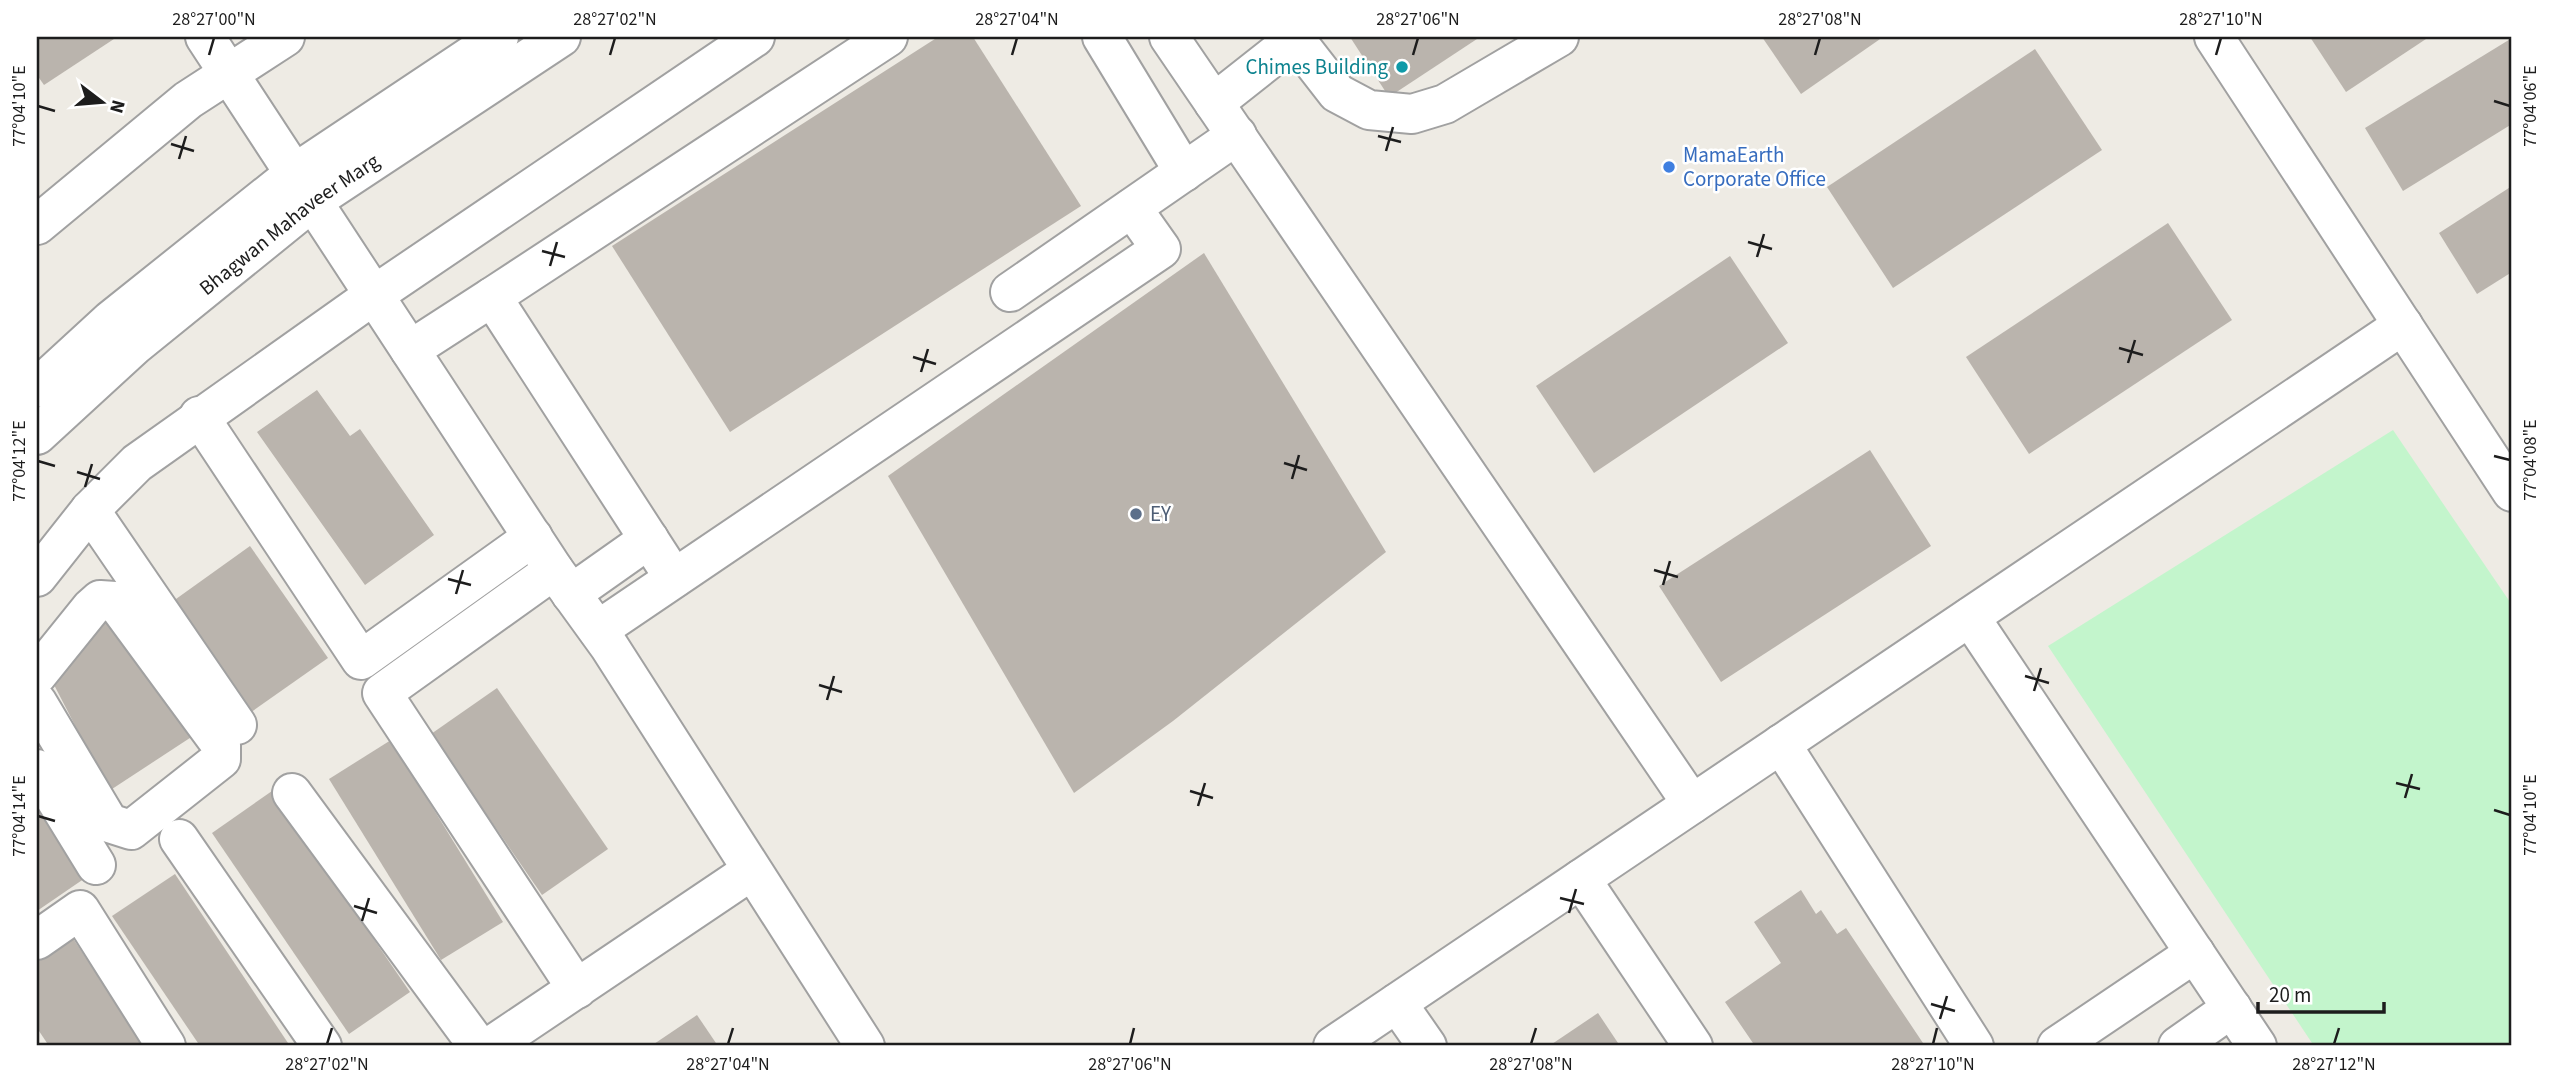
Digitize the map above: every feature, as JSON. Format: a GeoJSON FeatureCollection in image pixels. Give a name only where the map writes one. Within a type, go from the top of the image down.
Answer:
{"type":"FeatureCollection","features":[{"type":"Feature","properties":{"kind":"street"},"geometry":{"type":"LineString","coordinates":[[205,37],[533,537],[598,631],[865,1046]]}},
{"type":"Feature","properties":{"kind":"street"},"geometry":{"type":"LineString","coordinates":[[37,225],[188,100],[285,37]]}},
{"type":"Feature","properties":{"kind":"street","name":"Bhagwan Mahaveer Marg"},"geometry":{"type":"LineString","coordinates":[[37,388],[111,320],[304,187],[499,37]]}},
{"type":"Feature","properties":{"kind":"street","name":"Bhagwan Mahaveer Marg"},"geometry":{"type":"LineString","coordinates":[[37,435],[304,187],[561,37]]}},
{"type":"Feature","properties":{"kind":"street"},"geometry":{"type":"LineString","coordinates":[[37,577],[90,510],[137,463],[374,295],[755,37]]}},
{"type":"Feature","properties":{"kind":"street"},"geometry":{"type":"LineString","coordinates":[[410,350],[888,37]]}},
{"type":"Feature","properties":{"kind":"street"},"geometry":{"type":"LineString","coordinates":[[1102,37],[1184,172]]}},
{"type":"Feature","properties":{"kind":"street"},"geometry":{"type":"LineString","coordinates":[[1169,37],[1692,804]]}},
{"type":"Feature","properties":{"kind":"street"},"geometry":{"type":"LineString","coordinates":[[1214,103],[1294,38],[1337,93],[1369,110],[1412,114],[1445,104],[1559,37]]}},
{"type":"Feature","properties":{"kind":"street"},"geometry":{"type":"LineString","coordinates":[[2214,37],[2512,492]]}},
{"type":"Feature","properties":{"kind":"street"},"geometry":{"type":"LineString","coordinates":[[1010,292],[1237,135]]}},
{"type":"Feature","properties":{"kind":"street"},"geometry":{"type":"LineString","coordinates":[[598,631],[1161,249],[1132,208]]}},
{"type":"Feature","properties":{"kind":"street"},"geometry":{"type":"LineString","coordinates":[[492,298],[674,578]]}},
{"type":"Feature","properties":{"kind":"street"},"geometry":{"type":"LineString","coordinates":[[1333,1046],[2403,325]]}},
{"type":"Feature","properties":{"kind":"street"},"geometry":{"type":"LineString","coordinates":[[191,423],[361,660],[533,537]]}},
{"type":"Feature","properties":{"kind":"street"},"geometry":{"type":"LineString","coordinates":[[191,423],[338,662]]}},
{"type":"Feature","properties":{"kind":"street"},"geometry":{"type":"LineString","coordinates":[[90,510],[237,724]]}},
{"type":"Feature","properties":{"kind":"street"},"geometry":{"type":"LineString","coordinates":[[577,989],[382,693],[563,582],[649,539]]}},
{"type":"Feature","properties":{"kind":"street"},"geometry":{"type":"LineString","coordinates":[[37,675],[91,608],[100,600],[115,601],[221,745],[221,759],[131,830],[120,828],[109,823],[37,702]]}},
{"type":"Feature","properties":{"kind":"street"},"geometry":{"type":"LineString","coordinates":[[1970,617],[2257,1046]]}},
{"type":"Feature","properties":{"kind":"street"},"geometry":{"type":"LineString","coordinates":[[1781,744],[1974,1046]]}},
{"type":"Feature","properties":{"kind":"street"},"geometry":{"type":"LineString","coordinates":[[37,769],[96,865]]}},
{"type":"Feature","properties":{"kind":"street"},"geometry":{"type":"LineString","coordinates":[[292,793],[478,1046]]}},
{"type":"Feature","properties":{"kind":"street"},"geometry":{"type":"LineString","coordinates":[[179,839],[321,1046]]}},
{"type":"Feature","properties":{"kind":"street"},"geometry":{"type":"LineString","coordinates":[[491,1046],[751,871]]}},
{"type":"Feature","properties":{"kind":"street"},"geometry":{"type":"LineString","coordinates":[[1581,879],[1693,1046]]}},
{"type":"Feature","properties":{"kind":"street"},"geometry":{"type":"LineString","coordinates":[[37,940],[80,910],[166,1046]]}},
{"type":"Feature","properties":{"kind":"street"},"geometry":{"type":"LineString","coordinates":[[2057,1046],[2195,953]]}},
{"type":"Feature","properties":{"kind":"street"},"geometry":{"type":"LineString","coordinates":[[1397,1003],[1427,1046]]}},
{"type":"Feature","properties":{"kind":"street"},"geometry":{"type":"LineString","coordinates":[[2178,1046],[2232,1008]]}},
{"type":"Feature","properties":{"kind":"green space"},"geometry":{"type":"Polygon","coordinates":[[[2393,430],[2512,605],[2512,1046],[2314,1046],[2048,646],[2393,430]]]}},
{"type":"Feature","properties":{"kind":"building"},"geometry":{"type":"Polygon","coordinates":[[[37,37],[117,37],[44,85],[37,75],[37,37]]]}},
{"type":"Feature","properties":{"kind":"building"},"geometry":{"type":"Polygon","coordinates":[[[938,37],[973,37],[1081,206],[730,432],[612,246],[938,37]]]}},
{"type":"Feature","properties":{"kind":"building","name":"Chimes Building"},"geometry":{"type":"Polygon","coordinates":[[[1350,37],[1480,37],[1389,97],[1350,37]]]}},
{"type":"Feature","properties":{"kind":"building"},"geometry":{"type":"Polygon","coordinates":[[[1762,37],[1883,37],[1801,94],[1762,37]]]}},
{"type":"Feature","properties":{"kind":"building"},"geometry":{"type":"Polygon","coordinates":[[[2310,37],[2429,37],[2346,92],[2310,37]]]}},
{"type":"Feature","properties":{"kind":"building"},"geometry":{"type":"Polygon","coordinates":[[[2512,38],[2512,124],[2403,191],[2365,128],[2512,38]]]}},
{"type":"Feature","properties":{"kind":"building"},"geometry":{"type":"Polygon","coordinates":[[[2035,49],[2102,150],[1893,288],[1827,187],[2035,49]]]}},
{"type":"Feature","properties":{"kind":"building"},"geometry":{"type":"Polygon","coordinates":[[[2512,186],[2512,272],[2477,294],[2439,233],[2512,186]]]}},
{"type":"Feature","properties":{"kind":"building"},"geometry":{"type":"Polygon","coordinates":[[[2168,223],[2232,320],[2029,454],[1966,357],[2168,223]]]}},
{"type":"Feature","properties":{"kind":"building","name":"EY"},"geometry":{"type":"Polygon","coordinates":[[[1204,253],[1386,552],[1173,721],[1074,793],[888,476],[1204,253]]]}},
{"type":"Feature","properties":{"kind":"building"},"geometry":{"type":"Polygon","coordinates":[[[1730,256],[1788,343],[1594,473],[1536,386],[1730,256]]]}},
{"type":"Feature","properties":{"kind":"building"},"geometry":{"type":"Polygon","coordinates":[[[317,390],[350,436],[360,429],[434,535],[365,585],[257,432],[317,390]]]}},
{"type":"Feature","properties":{"kind":"building"},"geometry":{"type":"Polygon","coordinates":[[[1870,450],[1931,546],[1721,682],[1659,586],[1870,450]]]}},
{"type":"Feature","properties":{"kind":"building"},"geometry":{"type":"Polygon","coordinates":[[[250,546],[328,658],[247,715],[169,604],[250,546]]]}},
{"type":"Feature","properties":{"kind":"building"},"geometry":{"type":"Polygon","coordinates":[[[111,615],[199,732],[109,791],[51,679],[111,615]]]}},
{"type":"Feature","properties":{"kind":"building"},"geometry":{"type":"Polygon","coordinates":[[[497,688],[608,849],[542,895],[431,734],[497,688]]]}},
{"type":"Feature","properties":{"kind":"building"},"geometry":{"type":"Polygon","coordinates":[[[391,740],[503,922],[441,960],[329,779],[391,740]]]}},
{"type":"Feature","properties":{"kind":"building"},"geometry":{"type":"Polygon","coordinates":[[[272,791],[410,992],[349,1034],[212,833],[272,791]]]}},
{"type":"Feature","properties":{"kind":"building"},"geometry":{"type":"Polygon","coordinates":[[[37,795],[91,874],[37,911],[37,795]]]}},
{"type":"Feature","properties":{"kind":"building"},"geometry":{"type":"Polygon","coordinates":[[[175,874],[290,1046],[200,1046],[112,916],[175,874]]]}},
{"type":"Feature","properties":{"kind":"building"},"geometry":{"type":"Polygon","coordinates":[[[1801,890],[1816,914],[1821,910],[1837,934],[1846,928],[1925,1046],[1755,1046],[1725,1002],[1781,963],[1754,922],[1801,890]]]}},
{"type":"Feature","properties":{"kind":"building"},"geometry":{"type":"Polygon","coordinates":[[[66,928],[145,1046],[49,1046],[37,1028],[37,948],[66,928]]]}},
{"type":"Feature","properties":{"kind":"building"},"geometry":{"type":"Polygon","coordinates":[[[1598,1013],[1620,1046],[1549,1046],[1598,1013]]]}},
{"type":"Feature","properties":{"kind":"building"},"geometry":{"type":"Polygon","coordinates":[[[697,1015],[718,1046],[651,1046],[697,1015]]]}},
{"type":"Feature","properties":{"kind":"place","name":"Chimes Building"},"geometry":{"type":"Point","coordinates":[1402,67]}},
{"type":"Feature","properties":{"kind":"place","name":"MamaEarth Corporate Office"},"geometry":{"type":"Point","coordinates":[1669,167]}},
{"type":"Feature","properties":{"kind":"place","name":"EY"},"geometry":{"type":"Point","coordinates":[1136,514]}}]}
